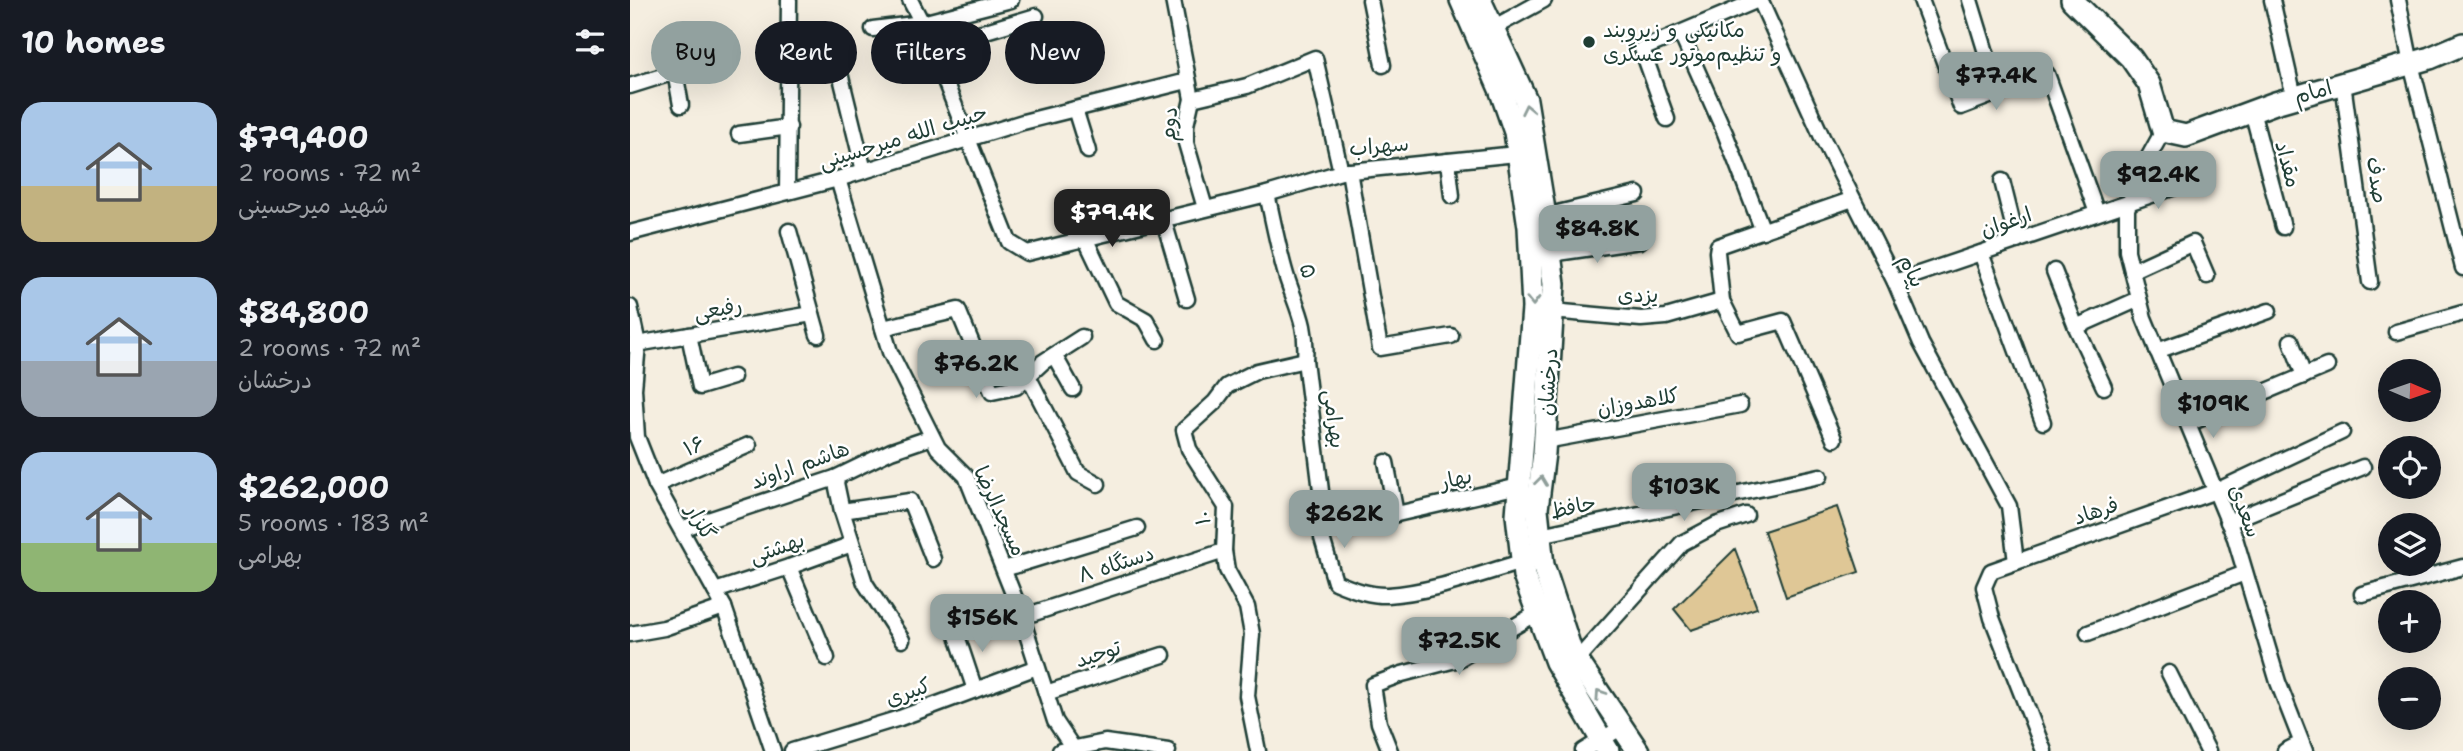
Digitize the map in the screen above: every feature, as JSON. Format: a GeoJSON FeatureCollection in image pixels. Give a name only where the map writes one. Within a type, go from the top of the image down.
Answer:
{"type":"FeatureCollection","features":[{"type":"Feature","properties":{"kind":"main road","name":"درخشان"},"geometry":{"type":"LineString","coordinates":[[1461,0],[1526,153],[1545,216],[1554,284],[1545,441],[1537,509],[1546,608],[1556,662],[1605,745]]}},
{"type":"Feature","properties":{"kind":"main road","name":"درخشان"},"geometry":{"type":"LineString","coordinates":[[1480,0],[1526,100],[1534,308],[1518,486],[1517,515],[1524,576],[1638,751]]}},
{"type":"Feature","properties":{"kind":"main road"},"geometry":{"type":"LineString","coordinates":[[2072,0],[2131,58],[2149,84],[2163,131]]}},
{"type":"Feature","properties":{"kind":"main road","name":"امام"},"geometry":{"type":"LineString","coordinates":[[2163,131],[2186,136],[2294,97],[2411,64],[2463,44]]}},
{"type":"Feature","properties":{"kind":"street"},"geometry":{"type":"LineString","coordinates":[[787,192],[789,0]]}},
{"type":"Feature","properties":{"kind":"street"},"geometry":{"type":"LineString","coordinates":[[910,0],[921,21]]}},
{"type":"Feature","properties":{"kind":"street"},"geometry":{"type":"LineString","coordinates":[[930,21],[1012,0]]}},
{"type":"Feature","properties":{"kind":"street","name":"دوم"},"geometry":{"type":"LineString","coordinates":[[1173,0],[1192,99],[1186,125],[1186,143],[1205,208]]}},
{"type":"Feature","properties":{"kind":"street"},"geometry":{"type":"LineString","coordinates":[[1370,0],[1383,65]]}},
{"type":"Feature","properties":{"kind":"street"},"geometry":{"type":"LineString","coordinates":[[1493,27],[1544,0]]}},
{"type":"Feature","properties":{"kind":"street"},"geometry":{"type":"LineString","coordinates":[[1667,119],[1642,49],[1759,0]]}},
{"type":"Feature","properties":{"kind":"street","name":"پیام"},"geometry":{"type":"LineString","coordinates":[[1759,0],[1822,137],[1895,282],[1921,343],[2009,506],[2016,562]]}},
{"type":"Feature","properties":{"kind":"street"},"geometry":{"type":"LineString","coordinates":[[1921,0],[1961,107],[2047,74],[2096,214]]}},
{"type":"Feature","properties":{"kind":"street"},"geometry":{"type":"LineString","coordinates":[[1970,0],[1998,92]]}},
{"type":"Feature","properties":{"kind":"street"},"geometry":{"type":"LineString","coordinates":[[2272,0],[2294,97]]}},
{"type":"Feature","properties":{"kind":"street"},"geometry":{"type":"LineString","coordinates":[[2398,0],[2411,64],[2463,268]]}},
{"type":"Feature","properties":{"kind":"street"},"geometry":{"type":"LineString","coordinates":[[991,29],[1036,16]]}},
{"type":"Feature","properties":{"kind":"street"},"geometry":{"type":"LineString","coordinates":[[1681,34],[1726,133],[1763,231]]}},
{"type":"Feature","properties":{"kind":"street","name":"سهراب"},"geometry":{"type":"LineString","coordinates":[[1192,99],[1247,86],[1315,58],[1345,172],[1526,153]]}},
{"type":"Feature","properties":{"kind":"street"},"geometry":{"type":"LineString","coordinates":[[630,86],[651,79]]}},
{"type":"Feature","properties":{"kind":"street","name":"حبیب الله میرحسینی"},"geometry":{"type":"LineString","coordinates":[[630,233],[838,179],[968,139],[1187,81]]}},
{"type":"Feature","properties":{"kind":"street","name":"صدف"},"geometry":{"type":"LineString","coordinates":[[2343,83],[2370,282]]}},
{"type":"Feature","properties":{"kind":"street"},"geometry":{"type":"LineString","coordinates":[[677,84],[681,105]]}},
{"type":"Feature","properties":{"kind":"street"},"geometry":{"type":"LineString","coordinates":[[843,84],[864,171]]}},
{"type":"Feature","properties":{"kind":"street"},"geometry":{"type":"LineString","coordinates":[[946,84],[1009,242],[1027,253],[1345,172],[1380,348],[1451,336]]}},
{"type":"Feature","properties":{"kind":"street"},"geometry":{"type":"LineString","coordinates":[[1075,109],[1088,151]]}},
{"type":"Feature","properties":{"kind":"street","name":"مقداد"},"geometry":{"type":"LineString","coordinates":[[2252,111],[2283,227]]}},
{"type":"Feature","properties":{"kind":"street"},"geometry":{"type":"LineString","coordinates":[[739,134],[789,127]]}},
{"type":"Feature","properties":{"kind":"street","name":"سعدی"},"geometry":{"type":"LineString","coordinates":[[2163,131],[2143,167],[2127,209],[2127,251],[2139,299],[2157,351],[2228,522],[2278,682],[2303,747]]}},
{"type":"Feature","properties":{"kind":"street"},"geometry":{"type":"LineString","coordinates":[[1448,162],[1452,196]]}},
{"type":"Feature","properties":{"kind":"street","name":"مسجدالرضا"},"geometry":{"type":"LineString","coordinates":[[838,179],[890,352],[938,448],[966,476],[1004,569],[1067,750]]}},
{"type":"Feature","properties":{"kind":"street"},"geometry":{"type":"LineString","coordinates":[[2002,181],[2017,241]]}},
{"type":"Feature","properties":{"kind":"street","name":"ارغوان"},"geometry":{"type":"LineString","coordinates":[[1895,282],[2175,187]]}},
{"type":"Feature","properties":{"kind":"street","name":"۵"},"geometry":{"type":"LineString","coordinates":[[1267,194],[1286,275],[1307,339],[1305,360]]}},
{"type":"Feature","properties":{"kind":"street"},"geometry":{"type":"LineString","coordinates":[[1545,216],[1637,194]]}},
{"type":"Feature","properties":{"kind":"street"},"geometry":{"type":"LineString","coordinates":[[1834,439],[1783,321],[1738,332],[1722,301],[1718,246],[1853,199]]}},
{"type":"Feature","properties":{"kind":"street"},"geometry":{"type":"LineString","coordinates":[[1163,218],[1187,299]]}},
{"type":"Feature","properties":{"kind":"street"},"geometry":{"type":"LineString","coordinates":[[789,231],[818,335]]}},
{"type":"Feature","properties":{"kind":"street"},"geometry":{"type":"LineString","coordinates":[[1085,238],[1116,303],[1146,320],[1157,340]]}},
{"type":"Feature","properties":{"kind":"street"},"geometry":{"type":"LineString","coordinates":[[1550,254],[1640,241]]}},
{"type":"Feature","properties":{"kind":"street"},"geometry":{"type":"LineString","coordinates":[[2132,271],[2193,243],[2207,276]]}},
{"type":"Feature","properties":{"kind":"street"},"geometry":{"type":"LineString","coordinates":[[1981,253],[2043,422]]}},
{"type":"Feature","properties":{"kind":"street"},"geometry":{"type":"LineString","coordinates":[[2054,271],[2104,387]]}},
{"type":"Feature","properties":{"kind":"street"},"geometry":{"type":"LineString","coordinates":[[2076,327],[2139,299]]}},
{"type":"Feature","properties":{"kind":"street","name":"یزدی"},"geometry":{"type":"LineString","coordinates":[[1552,311],[1640,319],[1666,317],[1722,301]]}},
{"type":"Feature","properties":{"kind":"street","name":"گلزار"},"geometry":{"type":"LineString","coordinates":[[630,307],[637,437],[656,485],[724,607],[773,751]]}},
{"type":"Feature","properties":{"kind":"street"},"geometry":{"type":"LineString","coordinates":[[883,328],[958,310],[992,392],[1016,387],[1054,355],[1082,337]]}},
{"type":"Feature","properties":{"kind":"street"},"geometry":{"type":"LineString","coordinates":[[2157,351],[2269,311]]}},
{"type":"Feature","properties":{"kind":"street"},"geometry":{"type":"LineString","coordinates":[[2396,332],[2463,313]]}},
{"type":"Feature","properties":{"kind":"street","name":"رفیعی"},"geometry":{"type":"LineString","coordinates":[[634,345],[812,314]]}},
{"type":"Feature","properties":{"kind":"street"},"geometry":{"type":"LineString","coordinates":[[690,335],[700,387],[733,377]]}},
{"type":"Feature","properties":{"kind":"street"},"geometry":{"type":"LineString","coordinates":[[2291,341],[2304,376]]}},
{"type":"Feature","properties":{"kind":"street"},"geometry":{"type":"LineString","coordinates":[[1054,355],[1073,389]]}},
{"type":"Feature","properties":{"kind":"street","name":"۱۰"},"geometry":{"type":"LineString","coordinates":[[1255,750],[1247,696],[1252,634],[1247,607],[1227,570],[1224,551],[1226,507],[1189,449],[1184,430],[1215,402],[1227,386],[1257,371],[1305,360]]}},
{"type":"Feature","properties":{"kind":"street","name":"بهرامی"},"geometry":{"type":"LineString","coordinates":[[1305,360],[1319,465],[1322,538],[1335,582],[1355,590],[1386,596],[1427,588],[1522,562]]}},
{"type":"Feature","properties":{"kind":"street"},"geometry":{"type":"LineString","coordinates":[[2188,424],[2327,366]]}},
{"type":"Feature","properties":{"kind":"street"},"geometry":{"type":"LineString","coordinates":[[1028,376],[1078,473],[1098,484]]}},
{"type":"Feature","properties":{"kind":"street","name":"کلاهدوزان"},"geometry":{"type":"LineString","coordinates":[[1545,441],[1740,405]]}},
{"type":"Feature","properties":{"kind":"street","name":"فرهاد"},"geometry":{"type":"LineString","coordinates":[[2044,751],[1992,618],[1984,587],[1990,570],[2216,491],[2342,432]]}},
{"type":"Feature","properties":{"kind":"street","name":"هاشم اراوند"},"geometry":{"type":"LineString","coordinates":[[681,529],[835,478],[891,451],[932,437]]}},
{"type":"Feature","properties":{"kind":"street","name":"۱۶"},"geometry":{"type":"LineString","coordinates":[[656,485],[749,445]]}},
{"type":"Feature","properties":{"kind":"street"},"geometry":{"type":"LineString","coordinates":[[1386,462],[1396,514]]}},
{"type":"Feature","properties":{"kind":"street"},"geometry":{"type":"LineString","coordinates":[[2228,522],[2363,467]]}},
{"type":"Feature","properties":{"kind":"street","name":"حافظ"},"geometry":{"type":"LineString","coordinates":[[1540,535],[1820,476]]}},
{"type":"Feature","properties":{"kind":"street"},"geometry":{"type":"LineString","coordinates":[[835,478],[842,511],[866,583],[902,640]]}},
{"type":"Feature","properties":{"kind":"street","name":"بهار"},"geometry":{"type":"LineString","coordinates":[[1362,522],[1518,486]]}},
{"type":"Feature","properties":{"kind":"street"},"geometry":{"type":"LineString","coordinates":[[842,511],[910,501],[933,559]]}},
{"type":"Feature","properties":{"kind":"street"},"geometry":{"type":"LineString","coordinates":[[1577,660],[1682,543],[1716,525],[1746,515]]}},
{"type":"Feature","properties":{"kind":"street"},"geometry":{"type":"LineString","coordinates":[[1004,569],[1138,528]]}},
{"type":"Feature","properties":{"kind":"street","name":"بهشتی"},"geometry":{"type":"LineString","coordinates":[[715,590],[852,544]]}},
{"type":"Feature","properties":{"kind":"street","name":"۸ دستگاه"},"geometry":{"type":"LineString","coordinates":[[1021,617],[1224,551]]}},
{"type":"Feature","properties":{"kind":"street"},"geometry":{"type":"LineString","coordinates":[[789,567],[827,658]]}},
{"type":"Feature","properties":{"kind":"street"},"geometry":{"type":"LineString","coordinates":[[2362,594],[2463,567]]}},
{"type":"Feature","properties":{"kind":"street"},"geometry":{"type":"LineString","coordinates":[[2088,633],[2245,573]]}},
{"type":"Feature","properties":{"kind":"street"},"geometry":{"type":"LineString","coordinates":[[630,634],[664,628],[724,607]]}},
{"type":"Feature","properties":{"kind":"street"},"geometry":{"type":"LineString","coordinates":[[1390,751],[1379,723],[1373,685],[1402,674],[1459,659],[1546,608]]}},
{"type":"Feature","properties":{"kind":"street"},"geometry":{"type":"LineString","coordinates":[[955,630],[975,690]]}},
{"type":"Feature","properties":{"kind":"street","name":"توحید"},"geometry":{"type":"LineString","coordinates":[[1046,693],[1163,655]]}},
{"type":"Feature","properties":{"kind":"street","name":"کبیری"},"geometry":{"type":"LineString","coordinates":[[792,751],[900,718],[1037,667]]}},
{"type":"Feature","properties":{"kind":"street"},"geometry":{"type":"LineString","coordinates":[[2169,673],[2208,751]]}},
{"type":"Feature","properties":{"kind":"street"},"geometry":{"type":"LineString","coordinates":[[1583,751],[1605,745],[1622,727]]}},
{"type":"Feature","properties":{"kind":"street"},"geometry":{"type":"LineString","coordinates":[[1067,750],[1106,747],[1168,751]]}},
{"type":"Feature","properties":{"kind":"street"},"geometry":{"type":"LineString","coordinates":[[2285,751],[2303,747]]}},
{"type":"Feature","properties":{"kind":"building"},"geometry":{"type":"Polygon","coordinates":[[[1837,507],[1859,572],[1786,597],[1764,531],[1837,507]]]}},
{"type":"Feature","properties":{"kind":"building"},"geometry":{"type":"Polygon","coordinates":[[[1735,549],[1757,608],[1691,630],[1674,609],[1735,549]]]}},
{"type":"Feature","properties":{"kind":"place","name":"مکانیکی و زیروبند و تنظیم‌موتور عسگری"},"geometry":{"type":"Point","coordinates":[1589,42]}}]}
